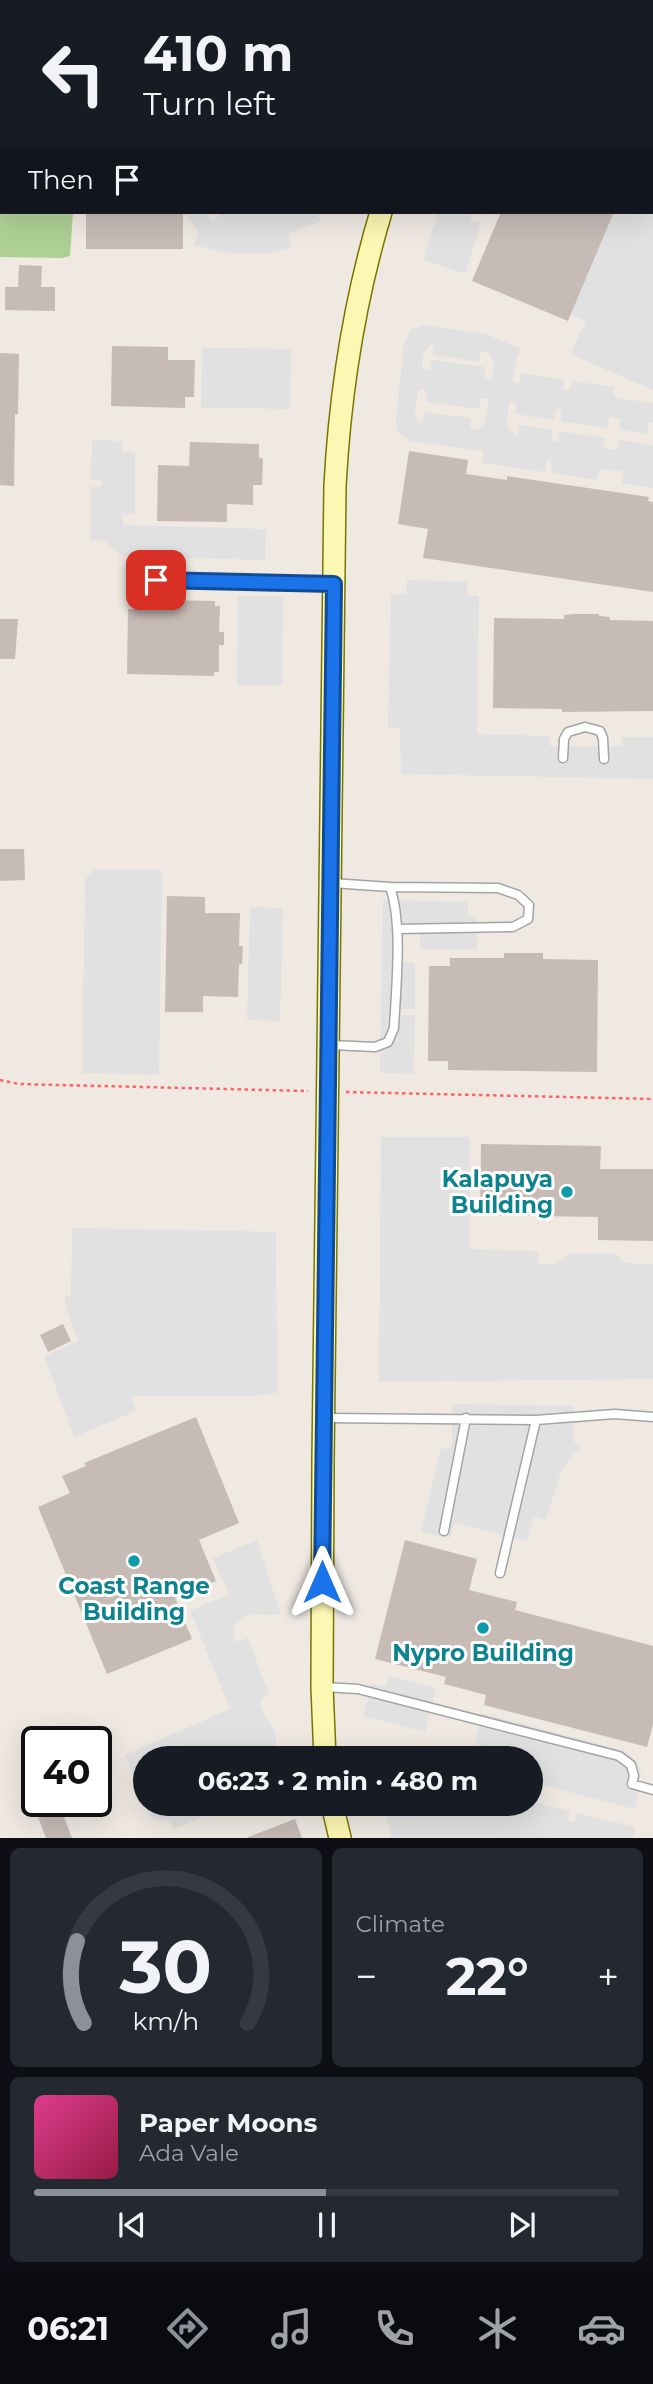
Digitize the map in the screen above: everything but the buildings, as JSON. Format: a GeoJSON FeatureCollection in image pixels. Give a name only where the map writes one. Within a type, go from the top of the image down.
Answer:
{"type":"FeatureCollection","features":[{"type":"Feature","properties":{"kind":"street"},"geometry":{"type":"LineString","coordinates":[[324,1746],[322,1687],[323,1418],[335,486],[345,369],[358,296],[380,214]]}},
{"type":"Feature","properties":{"kind":"street"},"geometry":{"type":"LineString","coordinates":[[335,1816],[340,1838]]}},
{"type":"Feature","properties":{"kind":"lane"},"geometry":{"type":"LineString","coordinates":[[156,580],[334,584]]}},
{"type":"Feature","properties":{"kind":"lane"},"geometry":{"type":"LineString","coordinates":[[563,758],[564,739],[568,732],[585,727],[600,731],[604,738],[604,759]]}},
{"type":"Feature","properties":{"kind":"lane"},"geometry":{"type":"LineString","coordinates":[[331,883],[390,887],[498,888],[518,895],[529,905],[528,919],[513,927],[397,929]]}},
{"type":"Feature","properties":{"kind":"lane"},"geometry":{"type":"LineString","coordinates":[[328,1045],[374,1047],[388,1042],[394,1028],[397,929],[396,902],[390,887]]}},
{"type":"Feature","properties":{"kind":"lane"},"geometry":{"type":"LineString","coordinates":[[323,1418],[536,1420],[615,1414],[653,1417]]}},
{"type":"Feature","properties":{"kind":"lane"},"geometry":{"type":"LineString","coordinates":[[444,1531],[466,1419]]}},
{"type":"Feature","properties":{"kind":"lane"},"geometry":{"type":"LineString","coordinates":[[500,1573],[536,1420]]}},
{"type":"Feature","properties":{"kind":"lane"},"geometry":{"type":"LineString","coordinates":[[322,1687],[358,1689],[619,1755],[631,1765],[634,1776],[632,1784],[653,1790]]}},
{"type":"Feature","properties":{"kind":"green space"},"geometry":{"type":"Polygon","coordinates":[[[0,214],[73,214],[70,256],[0,257],[0,214]]]}},
{"type":"Feature","properties":{"kind":"shaded area"},"geometry":{"type":"Polygon","coordinates":[[[185,214],[206,214],[213,222],[220,214],[317,214],[322,221],[289,233],[291,248],[263,254],[221,252],[193,245],[199,233],[185,214]]]}},
{"type":"Feature","properties":{"kind":"shaded area"},"geometry":{"type":"Polygon","coordinates":[[[437,214],[470,214],[471,220],[481,223],[465,274],[423,260],[437,214]]]}},
{"type":"Feature","properties":{"kind":"shaded area"},"geometry":{"type":"Polygon","coordinates":[[[613,214],[653,214],[653,390],[570,354],[586,321],[571,315],[613,214]]]}},
{"type":"Feature","properties":{"kind":"shaded area"},"geometry":{"type":"Polygon","coordinates":[[[422,325],[486,334],[521,349],[515,365],[515,384],[520,382],[521,373],[565,380],[563,388],[566,391],[570,389],[571,381],[614,387],[614,395],[617,398],[653,403],[653,423],[649,423],[647,434],[620,430],[621,419],[611,417],[607,428],[561,421],[560,409],[556,410],[554,420],[515,414],[516,405],[513,402],[509,404],[507,423],[509,430],[516,436],[520,425],[553,430],[551,440],[554,442],[558,441],[560,431],[605,438],[604,447],[607,450],[617,449],[619,440],[653,445],[653,488],[622,483],[622,471],[600,469],[597,480],[552,473],[551,461],[547,461],[545,472],[482,463],[483,451],[410,441],[402,436],[397,429],[396,419],[404,343],[411,330],[422,325]],[[431,344],[424,352],[424,370],[430,370],[432,360],[485,367],[484,378],[492,379],[494,363],[488,352],[481,352],[479,362],[433,355],[434,346],[431,344]],[[421,389],[418,392],[415,413],[419,423],[423,421],[424,412],[471,418],[472,430],[484,424],[488,399],[481,399],[479,409],[426,402],[427,392],[421,389]]]}},
{"type":"Feature","properties":{"kind":"shaded area"},"geometry":{"type":"Polygon","coordinates":[[[202,348],[291,349],[290,409],[201,408],[202,348]]]}},
{"type":"Feature","properties":{"kind":"shaded area"},"geometry":{"type":"Polygon","coordinates":[[[92,440],[122,441],[122,452],[135,453],[135,514],[123,515],[124,525],[266,529],[265,560],[121,556],[105,541],[90,540],[91,487],[100,487],[103,484],[101,480],[91,480],[92,440]]]}},
{"type":"Feature","properties":{"kind":"shaded area"},"geometry":{"type":"Polygon","coordinates":[[[407,580],[467,582],[468,596],[479,596],[477,734],[549,736],[550,746],[622,746],[622,737],[653,737],[653,779],[401,774],[400,728],[388,727],[391,594],[406,594],[407,580]]]}},
{"type":"Feature","properties":{"kind":"shaded area"},"geometry":{"type":"Polygon","coordinates":[[[238,596],[283,596],[282,685],[237,685],[238,596]]]}},
{"type":"Feature","properties":{"kind":"shaded area"},"geometry":{"type":"Polygon","coordinates":[[[94,870],[162,870],[159,1075],[82,1073],[85,880],[94,870]]]}},
{"type":"Feature","properties":{"kind":"shaded area"},"geometry":{"type":"Polygon","coordinates":[[[383,900],[468,902],[468,916],[477,917],[477,949],[420,949],[420,934],[406,934],[401,938],[400,962],[415,963],[415,1009],[400,1009],[400,1015],[415,1015],[414,1074],[380,1073],[383,900]]]}},
{"type":"Feature","properties":{"kind":"shaded area"},"geometry":{"type":"Polygon","coordinates":[[[250,907],[283,908],[280,1021],[247,1020],[250,907]]]}},
{"type":"Feature","properties":{"kind":"shaded area"},"geometry":{"type":"Polygon","coordinates":[[[381,1137],[470,1137],[470,1249],[538,1251],[538,1261],[541,1264],[556,1264],[568,1254],[616,1254],[624,1263],[653,1264],[653,1379],[379,1382],[381,1137]]]}},
{"type":"Feature","properties":{"kind":"shaded area"},"geometry":{"type":"Polygon","coordinates":[[[72,1228],[276,1232],[277,1393],[252,1396],[133,1396],[131,1399],[136,1411],[74,1437],[44,1356],[79,1341],[65,1307],[65,1297],[71,1296],[72,1228]]]}},
{"type":"Feature","properties":{"kind":"shaded area"},"geometry":{"type":"Polygon","coordinates":[[[452,1404],[574,1406],[573,1440],[580,1448],[560,1475],[546,1520],[537,1517],[533,1519],[527,1541],[455,1523],[450,1538],[421,1532],[441,1448],[447,1449],[452,1444],[452,1404]]]}},
{"type":"Feature","properties":{"kind":"shaded area"},"geometry":{"type":"Polygon","coordinates":[[[257,1540],[281,1615],[249,1614],[235,1625],[233,1634],[236,1642],[248,1638],[269,1694],[262,1698],[260,1706],[276,1734],[276,1746],[146,1746],[230,1709],[190,1611],[229,1594],[213,1558],[257,1540]]]}},
{"type":"Feature","properties":{"kind":"shaded area"},"geometry":{"type":"Polygon","coordinates":[[[389,1676],[436,1688],[425,1732],[363,1716],[372,1684],[386,1687],[389,1676]]]}},
{"type":"Feature","properties":{"kind":"shaded area"},"geometry":{"type":"Polygon","coordinates":[[[483,1713],[626,1751],[641,1771],[635,1809],[543,1785],[543,1746],[474,1746],[483,1713]]]}},
{"type":"Feature","properties":{"kind":"shaded area"},"geometry":{"type":"Polygon","coordinates":[[[133,1751],[133,1775],[125,1755],[133,1751]]]}},
{"type":"Feature","properties":{"kind":"shaded area"},"geometry":{"type":"Polygon","coordinates":[[[543,1804],[570,1811],[568,1819],[571,1823],[575,1821],[577,1813],[635,1827],[633,1838],[392,1838],[386,1816],[543,1816],[543,1804]]]}},
{"type":"Feature","properties":{"kind":"shaded area"},"geometry":{"type":"Polygon","coordinates":[[[150,1816],[204,1816],[174,1829],[169,1821],[155,1820],[150,1816]]]}},
{"type":"Feature","properties":{"kind":"place","name":"Kalapuya Building"},"geometry":{"type":"Point","coordinates":[567,1192]}},
{"type":"Feature","properties":{"kind":"place","name":"Coast Range Building"},"geometry":{"type":"Point","coordinates":[134,1561]}},
{"type":"Feature","properties":{"kind":"place","name":"Nypro Building"},"geometry":{"type":"Point","coordinates":[483,1628]}},
{"type":"Feature","properties":{"kind":"route"},"geometry":{"type":"LineString","coordinates":[[156,580],[334,584],[322,1582]]}}]}
